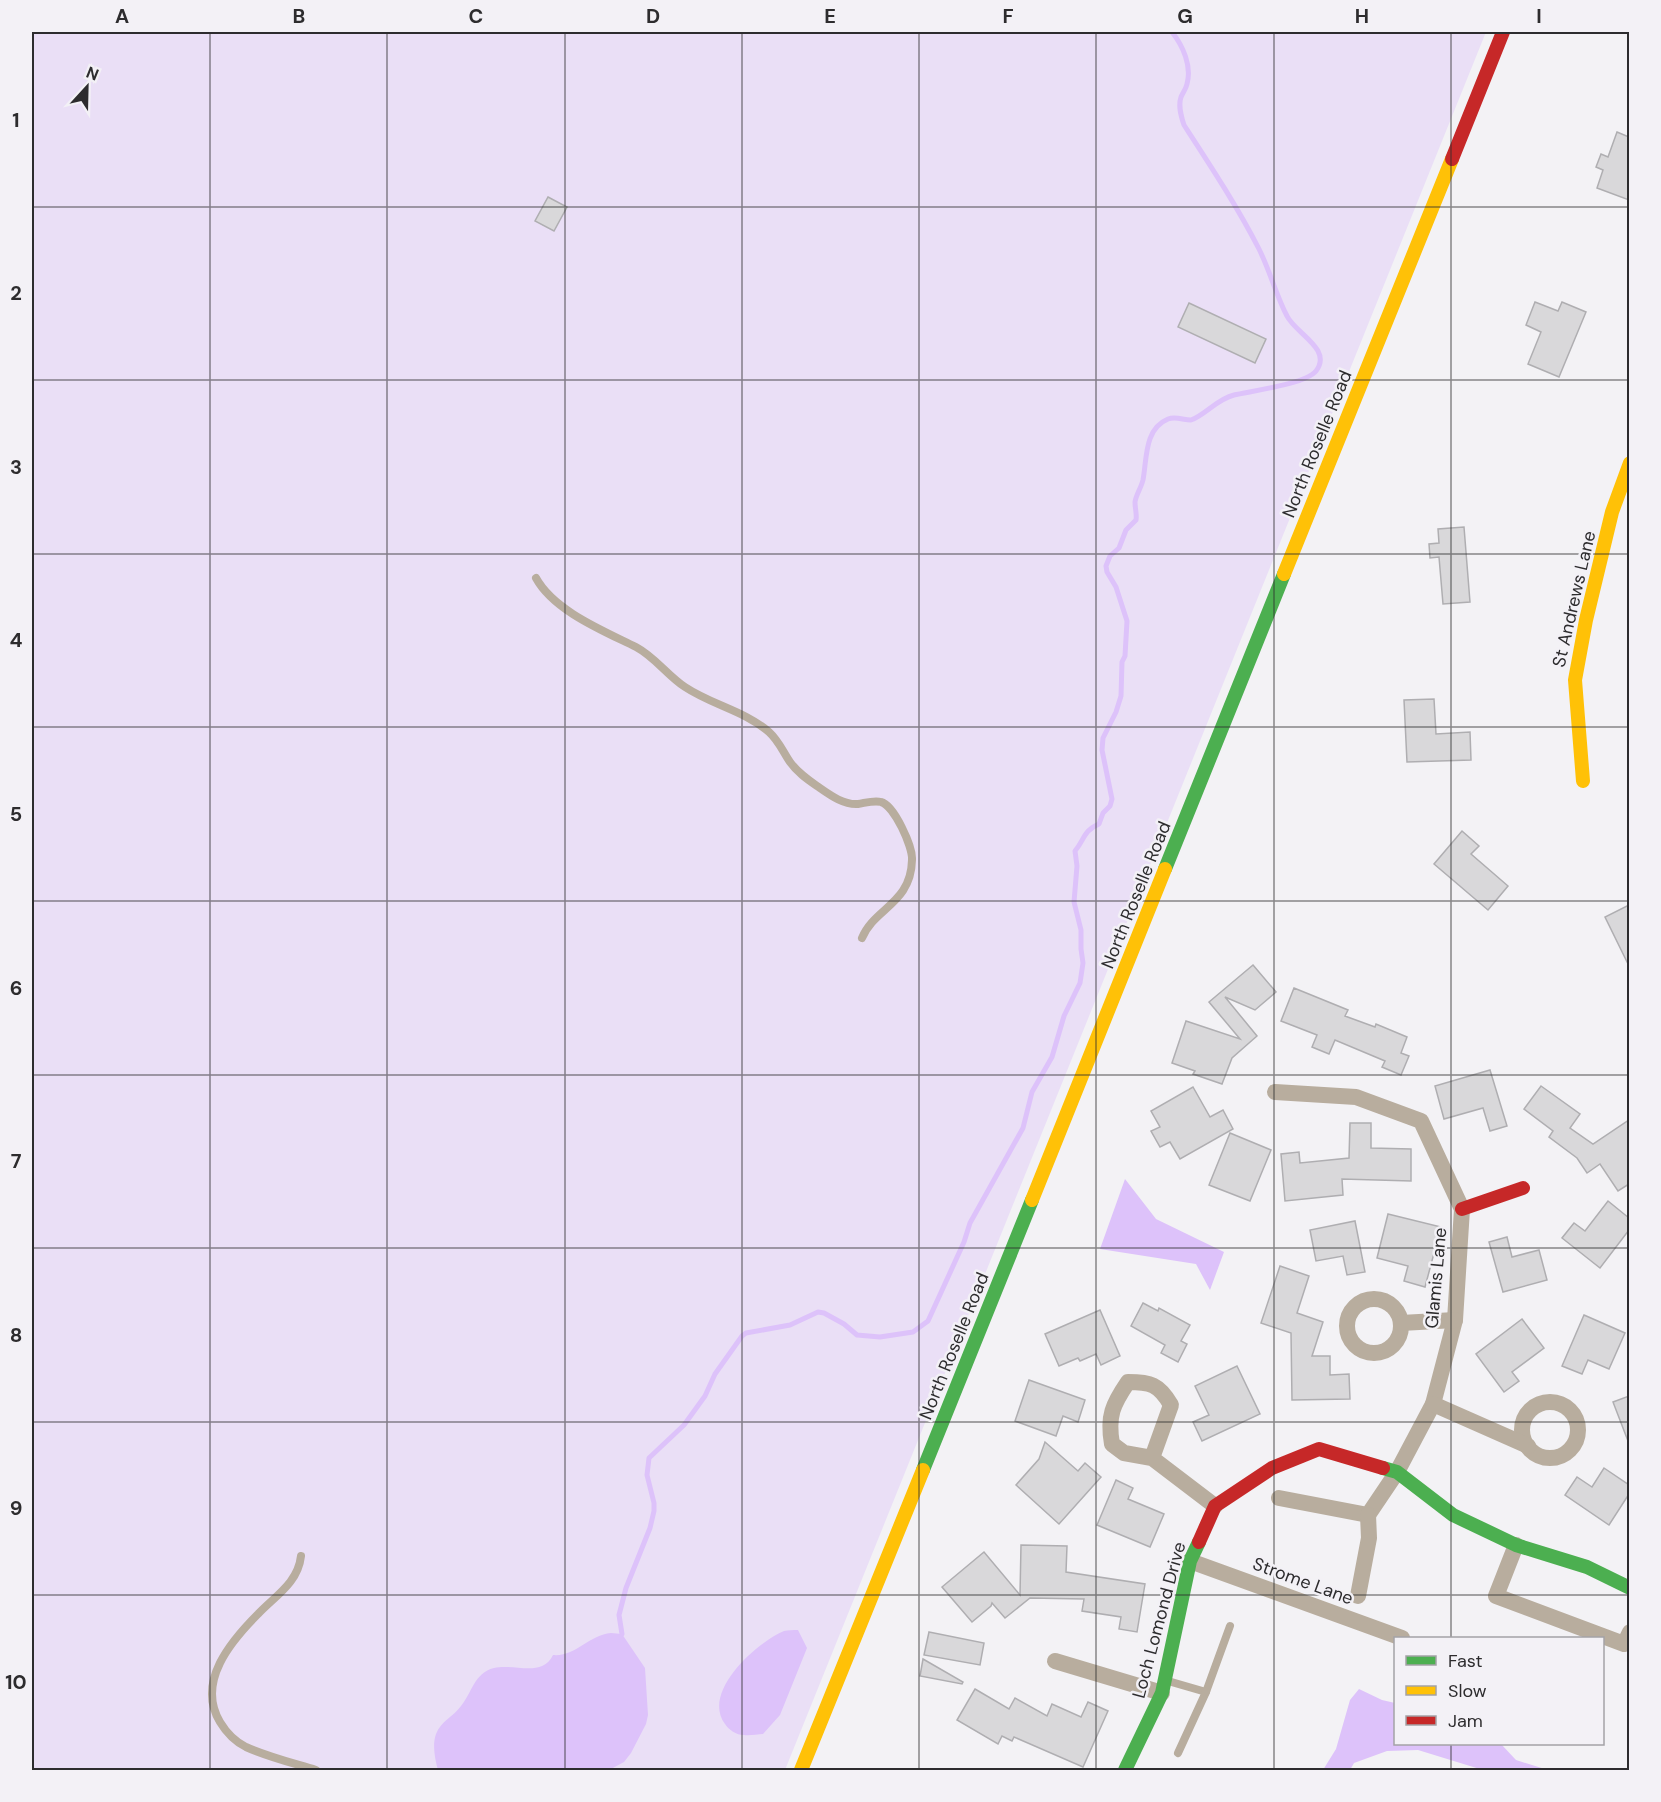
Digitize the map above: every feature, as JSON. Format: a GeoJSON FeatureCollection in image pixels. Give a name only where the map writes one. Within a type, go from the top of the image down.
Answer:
{"type":"FeatureCollection","features":[{"type":"Feature","properties":{"kind":"main road","name":"North Roselle Road"},"geometry":{"type":"LineString","coordinates":[[801,1770],[1503,32]]}},
{"type":"Feature","properties":{"kind":"main road","name":"St Andrews Lane"},"geometry":{"type":"LineString","coordinates":[[1583,781],[1575,680],[1586,620],[1612,512],[1629,463]]}},
{"type":"Feature","properties":{"kind":"main road"},"geometry":{"type":"LineString","coordinates":[[1462,1209],[1523,1188]]}},
{"type":"Feature","properties":{"kind":"main road"},"geometry":{"type":"LineString","coordinates":[[1215,1506],[1272,1468],[1319,1449],[1397,1472],[1453,1515],[1516,1545],[1587,1568],[1629,1588]]}},
{"type":"Feature","properties":{"kind":"main road","name":"Loch Lomond Drive"},"geometry":{"type":"LineString","coordinates":[[1125,1770],[1163,1687],[1190,1561],[1215,1506]]}},
{"type":"Feature","properties":{"kind":"street","name":"Glamis Lane"},"geometry":{"type":"LineString","coordinates":[[1275,1092],[1356,1097],[1421,1121],[1462,1209],[1455,1320],[1433,1404],[1397,1472],[1368,1515]]}},
{"type":"Feature","properties":{"kind":"street"},"geometry":{"type":"LineString","coordinates":[[1401,1323],[1455,1320]]}},
{"type":"Feature","properties":{"kind":"street"},"geometry":{"type":"LineString","coordinates":[[1152,1458],[1171,1405],[1164,1393],[1148,1382],[1128,1382],[1114,1403],[1109,1428],[1112,1444],[1124,1453],[1152,1458],[1215,1506]]}},
{"type":"Feature","properties":{"kind":"street"},"geometry":{"type":"LineString","coordinates":[[1433,1404],[1528,1446]]}},
{"type":"Feature","properties":{"kind":"street"},"geometry":{"type":"LineString","coordinates":[[1279,1498],[1368,1515],[1369,1538],[1358,1596]]}},
{"type":"Feature","properties":{"kind":"street"},"geometry":{"type":"LineString","coordinates":[[1516,1545],[1496,1596],[1624,1644],[1629,1632]]}},
{"type":"Feature","properties":{"kind":"street","name":"Strome Lane"},"geometry":{"type":"LineString","coordinates":[[1190,1561],[1399,1637]]}},
{"type":"Feature","properties":{"kind":"street"},"geometry":{"type":"LineString","coordinates":[[1055,1661],[1163,1687]]}},
{"type":"Feature","properties":{"kind":"lane"},"geometry":{"type":"LineString","coordinates":[[536,578],[550,597],[600,631],[641,650],[687,689],[761,725],[774,736],[798,771],[819,787],[844,803],[879,801],[888,807],[909,844],[912,865],[900,895],[868,926],[861,938]]}},
{"type":"Feature","properties":{"kind":"lane"},"geometry":{"type":"LineString","coordinates":[[301,1556],[298,1570],[289,1584],[254,1617],[223,1657],[213,1683],[211,1698],[218,1720],[236,1740],[261,1752],[316,1770]]}},
{"type":"Feature","properties":{"kind":"lane"},"geometry":{"type":"LineString","coordinates":[[1179,1753],[1206,1692],[1230,1626]]}},
{"type":"Feature","properties":{"kind":"lane"},"geometry":{"type":"LineString","coordinates":[[1163,1687],[1206,1692]]}},
{"type":"Feature","properties":{"kind":"shaded area"},"geometry":{"type":"Polygon","coordinates":[[[32,32],[1486,32],[785,1770],[32,1770],[32,32]]]}},
{"type":"Feature","properties":{"kind":"shaded area"},"geometry":{"type":"Polygon","coordinates":[[[1125,1179],[1156,1219],[1224,1252],[1210,1290],[1196,1264],[1100,1249],[1125,1179]]]}},
{"type":"Feature","properties":{"kind":"shaded area"},"geometry":{"type":"Polygon","coordinates":[[[798,1630],[807,1648],[780,1715],[763,1734],[746,1735],[733,1732],[725,1724],[720,1711],[720,1698],[726,1683],[735,1670],[760,1646],[784,1631],[798,1630]]]}},
{"type":"Feature","properties":{"kind":"shaded area"},"geometry":{"type":"Polygon","coordinates":[[[611,1633],[622,1634],[645,1668],[648,1715],[646,1724],[624,1762],[609,1770],[438,1770],[434,1747],[436,1734],[465,1701],[482,1674],[494,1668],[542,1666],[553,1655],[568,1653],[611,1633]]]}},
{"type":"Feature","properties":{"kind":"shaded area"},"geometry":{"type":"Polygon","coordinates":[[[1359,1689],[1382,1700],[1394,1703],[1394,1745],[1502,1745],[1516,1760],[1548,1770],[1483,1770],[1418,1750],[1387,1751],[1354,1763],[1350,1770],[1323,1770],[1336,1749],[1350,1700],[1359,1689]]]}},
{"type":"Feature","properties":{"kind":"building"},"geometry":{"type":"Polygon","coordinates":[[[1617,132],[1629,137],[1629,200],[1597,188],[1603,170],[1596,167],[1601,154],[1608,157],[1617,132]]]}},
{"type":"Feature","properties":{"kind":"building"},"geometry":{"type":"Polygon","coordinates":[[[548,197],[567,207],[554,231],[535,221],[548,197]]]}},
{"type":"Feature","properties":{"kind":"building"},"geometry":{"type":"Polygon","coordinates":[[[1535,302],[1558,311],[1562,302],[1586,312],[1559,377],[1528,364],[1541,332],[1526,325],[1535,302]]]}},
{"type":"Feature","properties":{"kind":"building"},"geometry":{"type":"Polygon","coordinates":[[[1189,303],[1266,339],[1255,363],[1178,327],[1189,303]]]}},
{"type":"Feature","properties":{"kind":"building"},"geometry":{"type":"Polygon","coordinates":[[[1464,527],[1470,602],[1443,604],[1439,557],[1430,558],[1429,544],[1439,543],[1438,529],[1464,527]]]}},
{"type":"Feature","properties":{"kind":"building"},"geometry":{"type":"Polygon","coordinates":[[[1434,699],[1436,734],[1470,732],[1471,760],[1407,762],[1404,700],[1434,699]]]}},
{"type":"Feature","properties":{"kind":"building"},"geometry":{"type":"Polygon","coordinates":[[[1462,831],[1479,846],[1471,854],[1508,886],[1488,910],[1434,864],[1462,831]]]}},
{"type":"Feature","properties":{"kind":"building"},"geometry":{"type":"Polygon","coordinates":[[[1629,905],[1629,966],[1605,917],[1629,905]]]}},
{"type":"Feature","properties":{"kind":"building"},"geometry":{"type":"Polygon","coordinates":[[[1253,965],[1276,992],[1255,1010],[1225,997],[1257,1036],[1232,1058],[1222,1084],[1193,1074],[1195,1071],[1172,1063],[1186,1021],[1240,1039],[1209,1002],[1253,965]]]}},
{"type":"Feature","properties":{"kind":"building"},"geometry":{"type":"Polygon","coordinates":[[[1294,988],[1348,1010],[1345,1016],[1375,1027],[1376,1024],[1407,1037],[1401,1053],[1409,1056],[1401,1075],[1382,1067],[1385,1061],[1335,1040],[1329,1054],[1312,1047],[1317,1035],[1281,1021],[1294,988]]]}},
{"type":"Feature","properties":{"kind":"building"},"geometry":{"type":"Polygon","coordinates":[[[1490,1070],[1507,1126],[1490,1131],[1483,1108],[1444,1119],[1435,1086],[1490,1070]]]}},
{"type":"Feature","properties":{"kind":"building"},"geometry":{"type":"Polygon","coordinates":[[[1541,1086],[1580,1114],[1570,1128],[1593,1144],[1629,1120],[1629,1184],[1618,1191],[1600,1164],[1587,1173],[1577,1158],[1549,1137],[1553,1131],[1524,1109],[1541,1086]]]}},
{"type":"Feature","properties":{"kind":"building"},"geometry":{"type":"Polygon","coordinates":[[[1193,1087],[1210,1117],[1223,1110],[1233,1129],[1180,1159],[1170,1142],[1160,1147],[1151,1131],[1160,1127],[1151,1111],[1193,1087]]]}},
{"type":"Feature","properties":{"kind":"building"},"geometry":{"type":"Polygon","coordinates":[[[1350,1123],[1371,1123],[1371,1148],[1411,1149],[1411,1181],[1342,1179],[1343,1195],[1285,1201],[1281,1154],[1299,1152],[1300,1163],[1349,1158],[1350,1123]]]}},
{"type":"Feature","properties":{"kind":"building"},"geometry":{"type":"Polygon","coordinates":[[[1230,1133],[1271,1150],[1250,1201],[1209,1185],[1230,1133]]]}},
{"type":"Feature","properties":{"kind":"building"},"geometry":{"type":"Polygon","coordinates":[[[1608,1201],[1629,1218],[1629,1230],[1600,1268],[1562,1238],[1574,1223],[1585,1231],[1608,1201]]]}},
{"type":"Feature","properties":{"kind":"building"},"geometry":{"type":"Polygon","coordinates":[[[1388,1214],[1441,1227],[1425,1287],[1404,1281],[1408,1266],[1377,1258],[1388,1214]]]}},
{"type":"Feature","properties":{"kind":"building"},"geometry":{"type":"Polygon","coordinates":[[[1355,1221],[1365,1272],[1347,1275],[1343,1256],[1316,1261],[1310,1230],[1355,1221]]]}},
{"type":"Feature","properties":{"kind":"building"},"geometry":{"type":"Polygon","coordinates":[[[1507,1237],[1512,1257],[1539,1250],[1547,1280],[1503,1292],[1489,1242],[1507,1237]]]}},
{"type":"Feature","properties":{"kind":"building"},"geometry":{"type":"Polygon","coordinates":[[[1280,1266],[1309,1276],[1297,1313],[1323,1322],[1312,1356],[1330,1356],[1330,1375],[1349,1374],[1350,1399],[1292,1400],[1291,1333],[1261,1323],[1280,1266]]]}},
{"type":"Feature","properties":{"kind":"building"},"geometry":{"type":"Polygon","coordinates":[[[1143,1303],[1158,1311],[1159,1308],[1190,1325],[1181,1341],[1187,1344],[1178,1362],[1161,1353],[1165,1345],[1131,1326],[1143,1303]]]}},
{"type":"Feature","properties":{"kind":"building"},"geometry":{"type":"Polygon","coordinates":[[[1100,1310],[1120,1356],[1101,1365],[1096,1354],[1059,1366],[1045,1334],[1100,1310]]]}},
{"type":"Feature","properties":{"kind":"building"},"geometry":{"type":"Polygon","coordinates":[[[1584,1315],[1625,1333],[1609,1369],[1588,1360],[1582,1374],[1562,1366],[1584,1315]]]}},
{"type":"Feature","properties":{"kind":"building"},"geometry":{"type":"Polygon","coordinates":[[[1522,1319],[1544,1348],[1512,1372],[1519,1381],[1504,1392],[1476,1354],[1522,1319]]]}},
{"type":"Feature","properties":{"kind":"building"},"geometry":{"type":"Polygon","coordinates":[[[1237,1366],[1260,1414],[1202,1441],[1193,1422],[1209,1415],[1195,1386],[1237,1366]]]}},
{"type":"Feature","properties":{"kind":"building"},"geometry":{"type":"Polygon","coordinates":[[[1029,1380],[1085,1400],[1078,1422],[1063,1416],[1056,1436],[1015,1421],[1029,1380]]]}},
{"type":"Feature","properties":{"kind":"building"},"geometry":{"type":"Polygon","coordinates":[[[1629,1396],[1629,1441],[1628,1441],[1613,1402],[1629,1396]]]}},
{"type":"Feature","properties":{"kind":"building"},"geometry":{"type":"Polygon","coordinates":[[[1045,1442],[1078,1471],[1085,1463],[1101,1477],[1059,1524],[1016,1485],[1039,1459],[1045,1442]]]}},
{"type":"Feature","properties":{"kind":"building"},"geometry":{"type":"Polygon","coordinates":[[[1604,1468],[1629,1485],[1629,1494],[1609,1525],[1565,1495],[1577,1477],[1592,1487],[1604,1468]]]}},
{"type":"Feature","properties":{"kind":"building"},"geometry":{"type":"Polygon","coordinates":[[[1116,1480],[1133,1488],[1128,1499],[1164,1514],[1150,1547],[1097,1525],[1116,1480]]]}},
{"type":"Feature","properties":{"kind":"building"},"geometry":{"type":"Polygon","coordinates":[[[1021,1545],[1067,1546],[1066,1572],[1145,1584],[1137,1632],[1119,1629],[1121,1617],[1082,1611],[1084,1599],[1030,1598],[1005,1618],[992,1603],[972,1622],[942,1587],[984,1552],[1020,1595],[1021,1545]]]}},
{"type":"Feature","properties":{"kind":"building"},"geometry":{"type":"Polygon","coordinates":[[[929,1632],[984,1643],[980,1665],[924,1655],[929,1632]]]}},
{"type":"Feature","properties":{"kind":"building"},"geometry":{"type":"Polygon","coordinates":[[[923,1659],[963,1682],[962,1684],[920,1676],[923,1659]]]}},
{"type":"Feature","properties":{"kind":"building"},"geometry":{"type":"Polygon","coordinates":[[[975,1689],[1009,1709],[1015,1698],[1047,1716],[1052,1704],[1081,1717],[1088,1702],[1108,1711],[1083,1767],[1014,1737],[1012,1741],[1002,1736],[998,1744],[957,1720],[975,1689]]]}},
{"type":"Feature","properties":{"kind":"waterway"},"geometry":{"type":"LineString","coordinates":[[622,1634],[619,1615],[626,1588],[650,1528],[654,1511],[647,1475],[649,1458],[684,1425],[705,1396],[715,1374],[742,1336],[746,1333],[790,1325],[818,1312],[844,1324],[857,1335],[880,1337],[913,1332],[928,1321],[964,1242],[970,1223],[1023,1128],[1032,1092],[1052,1057],[1064,1016],[1080,983],[1083,963],[1081,930],[1074,902],[1077,866],[1075,851],[1087,832],[1099,824],[1112,799],[1102,750],[1103,738],[1121,696],[1122,662],[1125,656],[1127,621],[1116,587],[1106,566],[1110,556],[1119,548],[1126,530],[1136,520],[1135,502],[1143,480],[1146,454],[1151,437],[1160,424],[1168,419],[1191,420],[1228,397],[1301,380],[1316,371],[1320,363],[1320,356],[1316,348],[1287,316],[1251,233],[1184,125],[1180,104],[1187,84],[1188,70],[1183,50],[1172,32]]}},
{"type":"Feature","properties":{"kind":"traffic: fast"},"geometry":{"type":"LineString","coordinates":[[1165,869],[1284,574]]}},
{"type":"Feature","properties":{"kind":"traffic: fast"},"geometry":{"type":"LineString","coordinates":[[923,1470],[1032,1200]]}},
{"type":"Feature","properties":{"kind":"traffic: fast"},"geometry":{"type":"LineString","coordinates":[[1383,1468],[1397,1472],[1453,1515],[1516,1545],[1587,1567],[1630,1588]]}},
{"type":"Feature","properties":{"kind":"traffic: fast"},"geometry":{"type":"LineString","coordinates":[[1125,1770],[1162,1693],[1190,1561],[1199,1542]]}},
{"type":"Feature","properties":{"kind":"traffic: slow"},"geometry":{"type":"LineString","coordinates":[[1284,574],[1452,159]]}},
{"type":"Feature","properties":{"kind":"traffic: slow"},"geometry":{"type":"LineString","coordinates":[[1583,781],[1575,680],[1586,620],[1612,512],[1630,463]]}},
{"type":"Feature","properties":{"kind":"traffic: slow"},"geometry":{"type":"LineString","coordinates":[[1032,1200],[1165,869]]}},
{"type":"Feature","properties":{"kind":"traffic: slow"},"geometry":{"type":"LineString","coordinates":[[801,1770],[923,1470]]}},
{"type":"Feature","properties":{"kind":"traffic: jam"},"geometry":{"type":"LineString","coordinates":[[1452,159],[1503,32]]}},
{"type":"Feature","properties":{"kind":"traffic: jam"},"geometry":{"type":"LineString","coordinates":[[1462,1209],[1523,1188]]}},
{"type":"Feature","properties":{"kind":"traffic: jam"},"geometry":{"type":"LineString","coordinates":[[1199,1542],[1215,1506],[1272,1468],[1319,1449],[1383,1468]]}}]}
